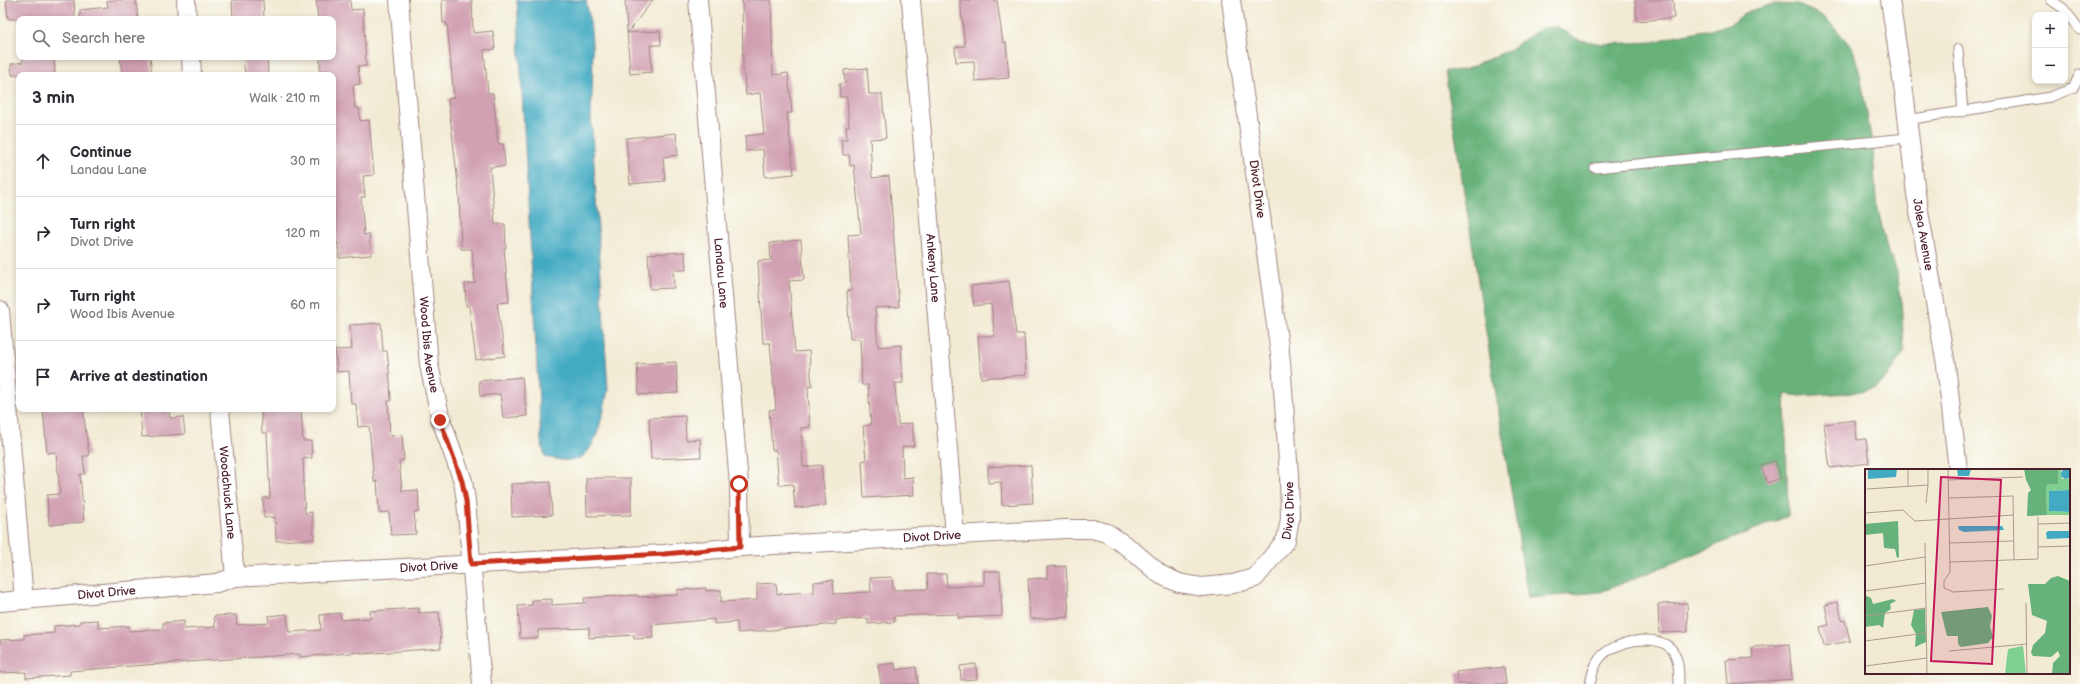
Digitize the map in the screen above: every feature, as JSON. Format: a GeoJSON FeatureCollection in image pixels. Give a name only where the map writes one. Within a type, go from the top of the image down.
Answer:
{"type":"FeatureCollection","features":[{"type":"Feature","properties":{"kind":"street"},"geometry":{"type":"LineString","coordinates":[[186,0],[188,16]]}},
{"type":"Feature","properties":{"kind":"street","name":"Wood Ibis Avenue"},"geometry":{"type":"LineString","coordinates":[[399,0],[430,370],[440,420],[462,481],[466,501],[482,684]]}},
{"type":"Feature","properties":{"kind":"street","name":"Landau Lane"},"geometry":{"type":"LineString","coordinates":[[698,0],[739,484],[740,547]]}},
{"type":"Feature","properties":{"kind":"street","name":"Ankeny Lane"},"geometry":{"type":"LineString","coordinates":[[911,0],[955,535]]}},
{"type":"Feature","properties":{"kind":"street","name":"Divot Drive"},"geometry":{"type":"LineString","coordinates":[[0,602],[217,583],[235,576],[288,575],[664,554],[740,547],[1092,529],[1107,533],[1134,552],[1161,575],[1179,583],[1202,587],[1233,584],[1255,578],[1286,540],[1290,519],[1289,475],[1281,361],[1231,0]]}},
{"type":"Feature","properties":{"kind":"street","name":"Jolea Avenue"},"geometry":{"type":"LineString","coordinates":[[1890,0],[1916,194],[1946,365],[1958,469]]}},
{"type":"Feature","properties":{"kind":"street"},"geometry":{"type":"LineString","coordinates":[[191,60],[192,72]]}},
{"type":"Feature","properties":{"kind":"street"},"geometry":{"type":"LineString","coordinates":[[0,310],[24,600]]}},
{"type":"Feature","properties":{"kind":"street","name":"Woodchuck Lane"},"geometry":{"type":"LineString","coordinates":[[220,412],[235,576]]}},
{"type":"Feature","properties":{"kind":"lane"},"geometry":{"type":"LineString","coordinates":[[2051,0],[2064,9],[2080,30]]}},
{"type":"Feature","properties":{"kind":"lane"},"geometry":{"type":"LineString","coordinates":[[1958,49],[1963,112]]}},
{"type":"Feature","properties":{"kind":"lane"},"geometry":{"type":"LineString","coordinates":[[1595,168],[1907,129],[1963,112],[2050,97],[2073,88],[2080,74]]}},
{"type":"Feature","properties":{"kind":"lane"},"geometry":{"type":"LineString","coordinates":[[1590,684],[1594,668],[1606,652],[1626,643],[1645,640],[1663,642],[1674,652],[1679,684]]}},
{"type":"Feature","properties":{"kind":"green space"},"geometry":{"type":"Polygon","coordinates":[[[1773,4],[1798,5],[1821,15],[1838,31],[1853,49],[1860,74],[1873,148],[1876,200],[1887,249],[1897,271],[1901,298],[1904,351],[1892,371],[1876,388],[1851,393],[1799,396],[1785,394],[1788,516],[1601,592],[1528,598],[1445,71],[1464,70],[1507,51],[1543,27],[1558,27],[1579,40],[1604,44],[1654,42],[1678,35],[1727,26],[1749,11],[1773,4]]]}},
{"type":"Feature","properties":{"kind":"water"},"geometry":{"type":"Polygon","coordinates":[[[517,0],[586,0],[591,29],[593,72],[591,116],[608,390],[602,418],[595,440],[590,449],[584,455],[573,460],[561,460],[545,457],[541,441],[517,0]]]}},
{"type":"Feature","properties":{"kind":"building"},"geometry":{"type":"Polygon","coordinates":[[[6,0],[74,0],[75,16],[16,16],[16,19],[8,19],[6,0]]]}},
{"type":"Feature","properties":{"kind":"building"},"geometry":{"type":"Polygon","coordinates":[[[136,0],[138,16],[80,16],[80,10],[108,7],[107,1],[136,0]]]}},
{"type":"Feature","properties":{"kind":"building"},"geometry":{"type":"Polygon","coordinates":[[[232,0],[263,0],[264,16],[233,16],[232,0]]]}},
{"type":"Feature","properties":{"kind":"building"},"geometry":{"type":"Polygon","coordinates":[[[316,0],[350,0],[351,10],[363,9],[366,66],[358,66],[360,84],[353,85],[355,108],[359,108],[360,121],[369,120],[374,175],[363,176],[365,197],[361,197],[364,235],[369,234],[371,255],[339,258],[338,243],[336,243],[336,72],[328,72],[328,70],[320,71],[320,60],[336,60],[336,16],[318,16],[316,0]]]}},
{"type":"Feature","properties":{"kind":"building"},"geometry":{"type":"Polygon","coordinates":[[[442,0],[472,0],[473,33],[493,31],[495,49],[484,50],[488,93],[493,93],[498,144],[503,144],[505,166],[490,167],[495,224],[505,224],[506,248],[504,248],[509,302],[497,303],[505,356],[476,360],[469,306],[466,306],[465,284],[475,283],[472,249],[461,249],[459,192],[448,99],[454,97],[447,23],[443,23],[442,0]]]}},
{"type":"Feature","properties":{"kind":"building"},"geometry":{"type":"Polygon","coordinates":[[[625,0],[653,0],[627,33],[625,0]]]}},
{"type":"Feature","properties":{"kind":"building"},"geometry":{"type":"Polygon","coordinates":[[[742,0],[771,0],[773,75],[788,73],[792,113],[787,113],[794,174],[765,177],[763,149],[746,151],[745,136],[764,134],[760,93],[746,95],[743,68],[742,0]]]}},
{"type":"Feature","properties":{"kind":"building"},"geometry":{"type":"Polygon","coordinates":[[[960,0],[997,0],[1003,43],[1006,42],[1009,78],[975,81],[974,61],[956,62],[955,47],[965,46],[960,0]]]}},
{"type":"Feature","properties":{"kind":"building"},"geometry":{"type":"Polygon","coordinates":[[[1635,0],[1673,0],[1674,18],[1637,21],[1635,0]]]}},
{"type":"Feature","properties":{"kind":"building"},"geometry":{"type":"Polygon","coordinates":[[[660,31],[661,45],[650,45],[652,72],[630,74],[627,33],[660,31]]]}},
{"type":"Feature","properties":{"kind":"building"},"geometry":{"type":"Polygon","coordinates":[[[23,60],[54,60],[55,72],[16,72],[16,75],[12,75],[11,64],[23,62],[23,60]]]}},
{"type":"Feature","properties":{"kind":"building"},"geometry":{"type":"Polygon","coordinates":[[[120,60],[150,60],[152,72],[122,72],[120,60]]]}},
{"type":"Feature","properties":{"kind":"building"},"geometry":{"type":"Polygon","coordinates":[[[243,60],[267,60],[268,72],[245,72],[243,60]]]}},
{"type":"Feature","properties":{"kind":"building"},"geometry":{"type":"Polygon","coordinates":[[[867,68],[869,94],[882,94],[886,138],[870,139],[872,178],[889,176],[899,307],[875,308],[878,347],[901,345],[903,383],[895,383],[898,425],[912,423],[914,446],[902,447],[903,478],[913,477],[914,495],[864,498],[862,461],[866,460],[863,426],[871,425],[868,385],[862,385],[860,339],[850,339],[847,291],[851,291],[848,235],[861,234],[854,165],[850,166],[849,155],[843,155],[841,139],[847,139],[846,126],[849,126],[847,97],[840,97],[839,84],[845,83],[844,70],[867,68]]]}},
{"type":"Feature","properties":{"kind":"building"},"geometry":{"type":"Polygon","coordinates":[[[676,133],[678,155],[663,157],[665,181],[630,184],[626,138],[676,133]]]}},
{"type":"Feature","properties":{"kind":"building"},"geometry":{"type":"Polygon","coordinates":[[[801,240],[804,280],[789,281],[795,352],[809,351],[812,386],[808,387],[810,427],[801,428],[803,467],[821,465],[826,505],[795,508],[793,484],[779,485],[776,450],[772,450],[769,410],[776,409],[770,343],[763,343],[758,261],[771,260],[770,243],[801,240]]]}},
{"type":"Feature","properties":{"kind":"building"},"geometry":{"type":"Polygon","coordinates":[[[685,252],[686,270],[673,270],[674,288],[650,289],[648,254],[685,252]]]}},
{"type":"Feature","properties":{"kind":"building"},"geometry":{"type":"Polygon","coordinates":[[[1009,281],[1016,334],[1024,334],[1026,375],[981,378],[978,336],[995,336],[991,304],[974,306],[971,286],[1009,281]]]}},
{"type":"Feature","properties":{"kind":"building"},"geometry":{"type":"Polygon","coordinates":[[[381,323],[383,351],[387,351],[390,380],[391,401],[388,401],[390,436],[402,435],[404,460],[399,461],[402,491],[418,490],[419,512],[414,512],[416,534],[391,535],[389,512],[379,513],[377,481],[374,482],[369,426],[358,427],[356,404],[351,404],[349,371],[337,372],[336,350],[352,349],[350,325],[381,323]]]}},
{"type":"Feature","properties":{"kind":"building"},"geometry":{"type":"Polygon","coordinates":[[[676,362],[678,393],[639,395],[637,364],[676,362]]]}},
{"type":"Feature","properties":{"kind":"building"},"geometry":{"type":"Polygon","coordinates":[[[522,377],[527,416],[503,418],[500,394],[480,396],[479,381],[522,377]]]}},
{"type":"Feature","properties":{"kind":"building"},"geometry":{"type":"Polygon","coordinates":[[[43,412],[83,412],[89,456],[83,456],[85,474],[80,474],[84,522],[49,525],[47,495],[60,494],[56,452],[47,453],[43,412]]]}},
{"type":"Feature","properties":{"kind":"building"},"geometry":{"type":"Polygon","coordinates":[[[140,412],[169,412],[170,418],[183,417],[185,434],[142,437],[140,412]]]}},
{"type":"Feature","properties":{"kind":"building"},"geometry":{"type":"Polygon","coordinates":[[[261,412],[301,412],[303,441],[311,441],[312,458],[303,459],[303,482],[305,513],[312,512],[314,539],[276,541],[275,517],[264,518],[263,498],[270,498],[267,433],[262,433],[261,412]]]}},
{"type":"Feature","properties":{"kind":"building"},"geometry":{"type":"Polygon","coordinates":[[[685,416],[686,440],[700,439],[701,457],[651,459],[649,418],[685,416]]]}},
{"type":"Feature","properties":{"kind":"building"},"geometry":{"type":"Polygon","coordinates":[[[1855,420],[1857,440],[1866,439],[1869,463],[1830,468],[1824,424],[1855,420]]]}},
{"type":"Feature","properties":{"kind":"building"},"geometry":{"type":"Polygon","coordinates":[[[1775,461],[1781,478],[1767,483],[1761,465],[1775,461]]]}},
{"type":"Feature","properties":{"kind":"building"},"geometry":{"type":"Polygon","coordinates":[[[1031,465],[1033,503],[1002,505],[1001,482],[988,483],[988,467],[1031,465]]]}},
{"type":"Feature","properties":{"kind":"building"},"geometry":{"type":"Polygon","coordinates":[[[586,478],[631,478],[631,515],[587,516],[586,478]]]}},
{"type":"Feature","properties":{"kind":"building"},"geometry":{"type":"Polygon","coordinates":[[[550,482],[552,515],[512,517],[511,484],[550,482]]]}},
{"type":"Feature","properties":{"kind":"building"},"geometry":{"type":"Polygon","coordinates":[[[1066,566],[1069,617],[1030,619],[1028,579],[1047,578],[1047,567],[1066,566]]]}},
{"type":"Feature","properties":{"kind":"building"},"geometry":{"type":"Polygon","coordinates":[[[984,571],[1000,571],[1002,616],[958,618],[958,614],[894,616],[895,622],[868,624],[868,618],[836,620],[836,624],[738,633],[737,622],[714,624],[714,619],[652,625],[653,638],[634,639],[634,635],[589,638],[589,628],[538,630],[538,638],[520,638],[518,606],[532,605],[532,600],[552,599],[552,605],[585,603],[584,598],[637,595],[638,597],[677,595],[677,590],[706,588],[706,591],[721,590],[721,602],[757,600],[757,584],[776,583],[777,594],[814,592],[814,582],[833,580],[834,594],[871,592],[870,578],[892,577],[893,590],[928,589],[927,574],[946,574],[947,587],[984,585],[984,571]]]}},
{"type":"Feature","properties":{"kind":"building"},"geometry":{"type":"Polygon","coordinates":[[[1838,602],[1842,621],[1845,620],[1850,641],[1824,646],[1820,627],[1829,625],[1825,605],[1838,602]]]}},
{"type":"Feature","properties":{"kind":"building"},"geometry":{"type":"Polygon","coordinates":[[[1687,603],[1688,632],[1659,633],[1658,604],[1687,603]]]}},
{"type":"Feature","properties":{"kind":"building"},"geometry":{"type":"Polygon","coordinates":[[[419,608],[419,613],[439,612],[441,648],[300,657],[300,654],[132,666],[70,671],[70,675],[26,678],[26,672],[0,673],[0,640],[24,639],[24,635],[54,633],[54,626],[80,624],[80,621],[98,620],[98,628],[129,626],[129,631],[163,629],[163,623],[184,621],[184,629],[215,627],[214,616],[236,615],[237,625],[269,623],[268,616],[287,614],[289,632],[321,630],[320,615],[340,613],[341,620],[371,618],[370,611],[419,608]]]}},
{"type":"Feature","properties":{"kind":"building"},"geometry":{"type":"Polygon","coordinates":[[[1789,644],[1792,679],[1728,684],[1726,660],[1753,658],[1752,647],[1789,644]]]}},
{"type":"Feature","properties":{"kind":"building"},"geometry":{"type":"Polygon","coordinates":[[[895,663],[896,670],[916,667],[918,684],[881,684],[878,665],[895,663]]]}},
{"type":"Feature","properties":{"kind":"building"},"geometry":{"type":"Polygon","coordinates":[[[976,664],[977,679],[961,680],[960,666],[976,664]]]}},
{"type":"Feature","properties":{"kind":"building"},"geometry":{"type":"Polygon","coordinates":[[[1504,667],[1506,684],[1458,684],[1456,672],[1504,667]]]}},
{"type":"Feature","properties":{"kind":"route"},"geometry":{"type":"LineString","coordinates":[[440,420],[462,481],[466,501],[471,564],[664,554],[740,547],[739,484]]}}]}
